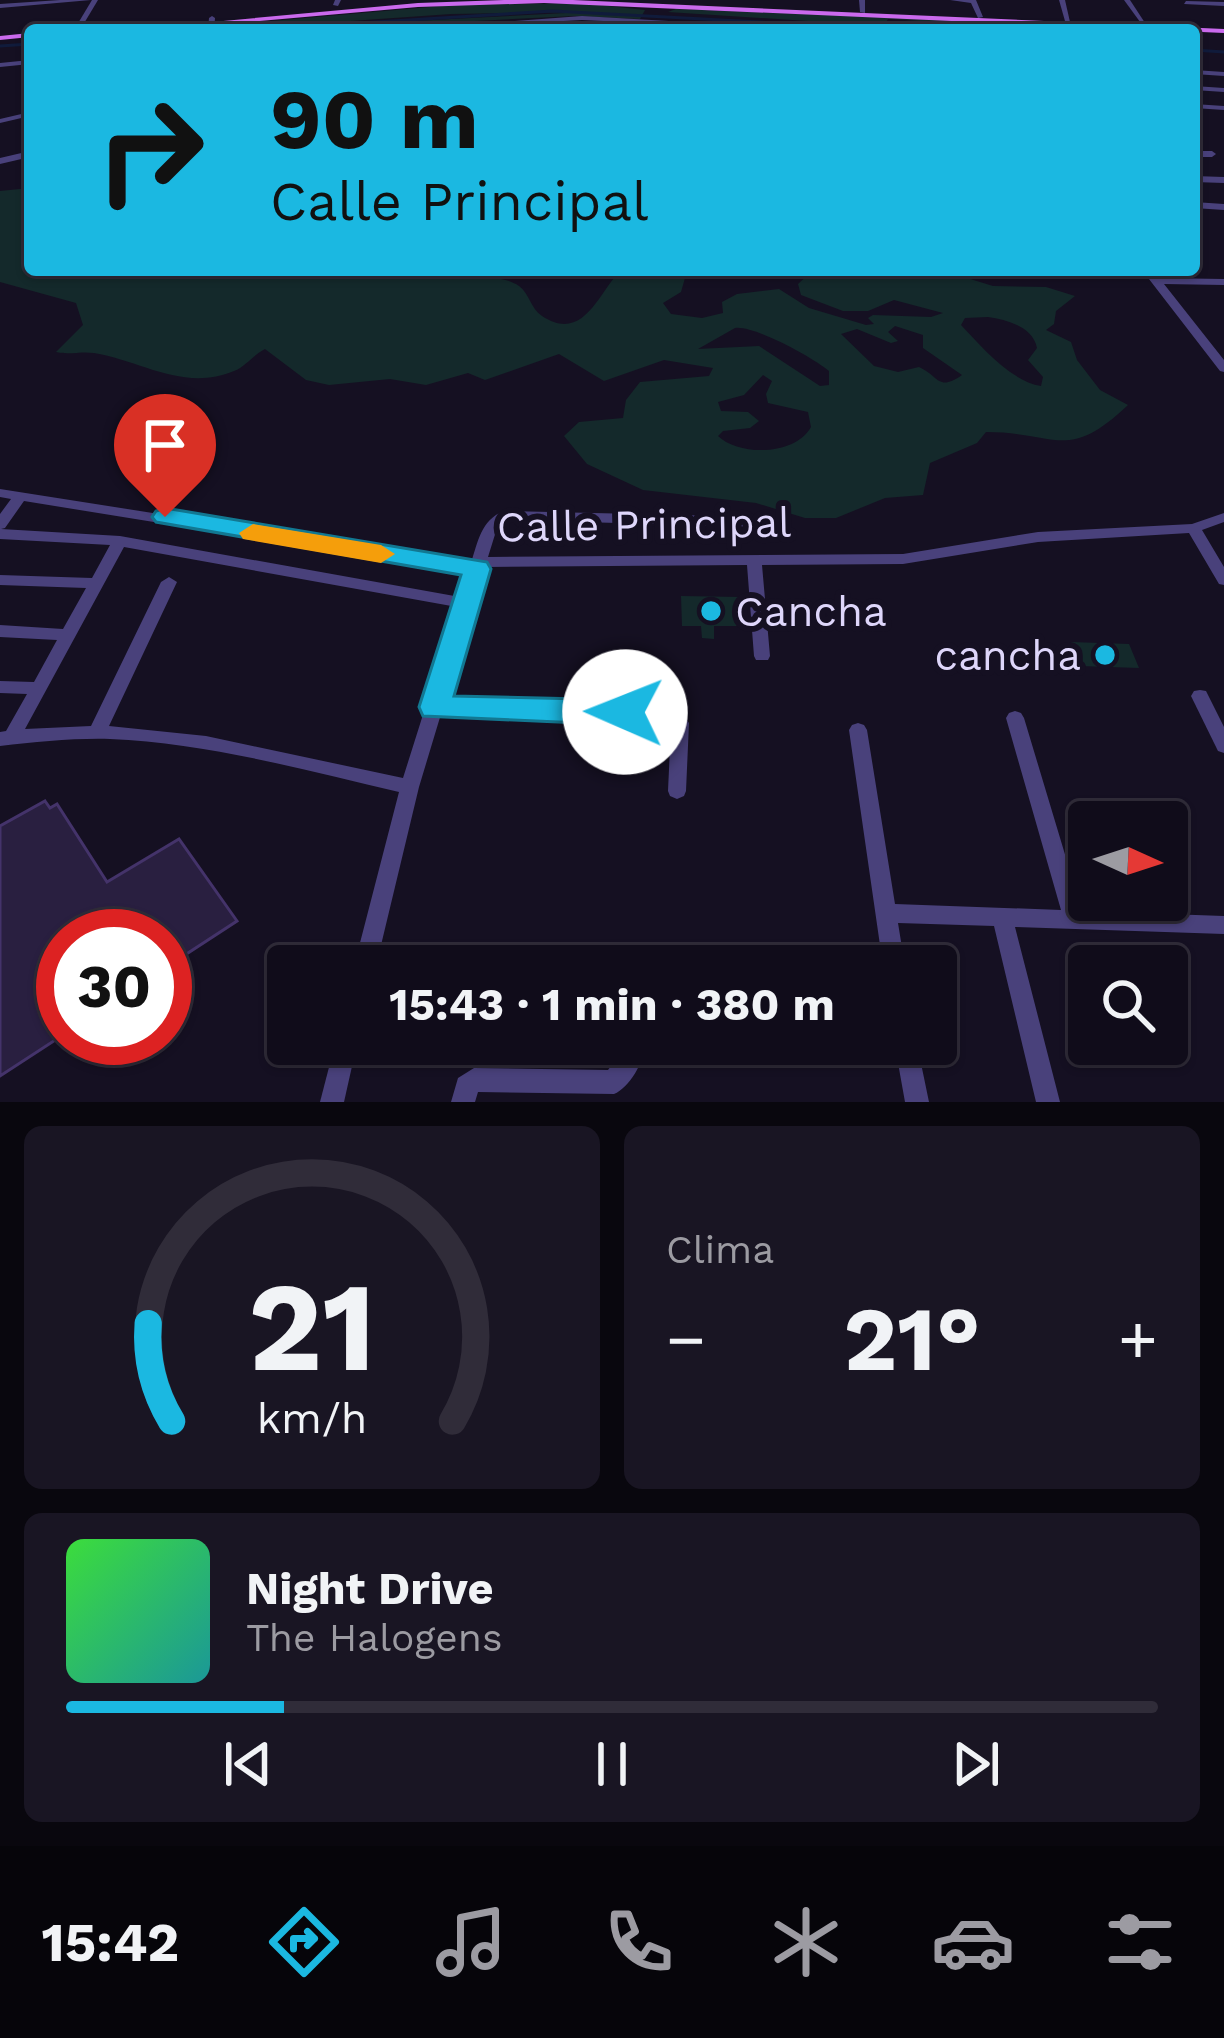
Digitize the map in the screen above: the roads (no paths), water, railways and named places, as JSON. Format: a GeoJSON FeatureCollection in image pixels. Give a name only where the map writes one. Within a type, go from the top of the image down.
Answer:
{"type":"FeatureCollection","features":[{"type":"Feature","properties":{"kind":"main road"},"geometry":{"type":"LineString","coordinates":[[224,24],[312,10],[489,0]]}},
{"type":"Feature","properties":{"kind":"main road"},"geometry":{"type":"LineString","coordinates":[[613,1],[1048,24]]}},
{"type":"Feature","properties":{"kind":"main road"},"geometry":{"type":"LineString","coordinates":[[613,1],[647,20],[700,6]]}},
{"type":"Feature","properties":{"kind":"main road"},"geometry":{"type":"LineString","coordinates":[[245,18],[439,4],[613,1],[978,22],[1126,24]]}},
{"type":"Feature","properties":{"kind":"main road"},"geometry":{"type":"LineString","coordinates":[[312,10],[337,3],[366,7]]}},
{"type":"Feature","properties":{"kind":"main road"},"geometry":{"type":"LineString","coordinates":[[185,24],[192,22]]}},
{"type":"Feature","properties":{"kind":"main road"},"geometry":{"type":"LineString","coordinates":[[162,24],[201,24]]}},
{"type":"Feature","properties":{"kind":"street"},"geometry":{"type":"LineString","coordinates":[[0,6],[92,0]]}},
{"type":"Feature","properties":{"kind":"street"},"geometry":{"type":"LineString","coordinates":[[862,0],[863,12]]}},
{"type":"Feature","properties":{"kind":"street"},"geometry":{"type":"LineString","coordinates":[[953,0],[974,0],[978,22]]}},
{"type":"Feature","properties":{"kind":"street"},"geometry":{"type":"LineString","coordinates":[[1062,0],[1068,21]]}},
{"type":"Feature","properties":{"kind":"street"},"geometry":{"type":"LineString","coordinates":[[1186,3],[1224,4]]}},
{"type":"Feature","properties":{"kind":"street"},"geometry":{"type":"LineString","coordinates":[[545,24],[647,20],[705,24]]}},
{"type":"Feature","properties":{"kind":"street"},"geometry":{"type":"LineString","coordinates":[[1200,153],[1212,154]]}},
{"type":"Feature","properties":{"kind":"street"},"geometry":{"type":"LineString","coordinates":[[1151,276],[1224,282]]}},
{"type":"Feature","properties":{"kind":"street"},"geometry":{"type":"LineString","coordinates":[[1151,276],[1224,368]]}},
{"type":"Feature","properties":{"kind":"street"},"geometry":{"type":"LineString","coordinates":[[0,493],[478,565],[490,526],[503,515],[768,522]]}},
{"type":"Feature","properties":{"kind":"street"},"geometry":{"type":"LineString","coordinates":[[0,525],[20,496]]}},
{"type":"Feature","properties":{"kind":"street","name":"Calle Principal"},"geometry":{"type":"LineString","coordinates":[[370,945],[410,787],[478,565],[904,559],[1038,537],[1194,529],[1224,517]]}},
{"type":"Feature","properties":{"kind":"street"},"geometry":{"type":"LineString","coordinates":[[1194,529],[1224,580]]}},
{"type":"Feature","properties":{"kind":"street"},"geometry":{"type":"LineString","coordinates":[[0,535],[120,541],[464,603]]}},
{"type":"Feature","properties":{"kind":"street"},"geometry":{"type":"LineString","coordinates":[[6,738],[120,541]]}},
{"type":"Feature","properties":{"kind":"street"},"geometry":{"type":"LineString","coordinates":[[754,562],[762,656]]}},
{"type":"Feature","properties":{"kind":"street"},"geometry":{"type":"LineString","coordinates":[[0,580],[97,583]]}},
{"type":"Feature","properties":{"kind":"street"},"geometry":{"type":"LineString","coordinates":[[96,734],[169,582]]}},
{"type":"Feature","properties":{"kind":"street"},"geometry":{"type":"LineString","coordinates":[[0,631],[68,635]]}},
{"type":"Feature","properties":{"kind":"street"},"geometry":{"type":"LineString","coordinates":[[0,687],[39,688]]}},
{"type":"Feature","properties":{"kind":"street"},"geometry":{"type":"LineString","coordinates":[[1200,696],[1224,746]]}},
{"type":"Feature","properties":{"kind":"street"},"geometry":{"type":"LineString","coordinates":[[435,707],[672,714],[680,723],[677,791]]}},
{"type":"Feature","properties":{"kind":"street"},"geometry":{"type":"LineString","coordinates":[[1015,718],[1068,899]]}},
{"type":"Feature","properties":{"kind":"street"},"geometry":{"type":"LineString","coordinates":[[858,730],[891,945]]}},
{"type":"Feature","properties":{"kind":"street"},"geometry":{"type":"LineString","coordinates":[[6,738],[150,734],[410,787]]}},
{"type":"Feature","properties":{"kind":"street"},"geometry":{"type":"LineString","coordinates":[[886,914],[1068,920]]}},
{"type":"Feature","properties":{"kind":"street"},"geometry":{"type":"LineString","coordinates":[[1002,917],[1048,1102]]}},
{"type":"Feature","properties":{"kind":"street"},"geometry":{"type":"LineString","coordinates":[[1089,921],[1222,930]]}},
{"type":"Feature","properties":{"kind":"street"},"geometry":{"type":"LineString","coordinates":[[332,1102],[341,1065]]}},
{"type":"Feature","properties":{"kind":"street"},"geometry":{"type":"LineString","coordinates":[[463,1102],[466,1086],[474,1080],[614,1082],[626,1065]]}},
{"type":"Feature","properties":{"kind":"street"},"geometry":{"type":"LineString","coordinates":[[911,1065],[917,1102]]}},
{"type":"Feature","properties":{"kind":"waterway"},"geometry":{"type":"LineString","coordinates":[[342,24],[553,11],[796,24]]}},
{"type":"Feature","properties":{"kind":"waterway"},"geometry":{"type":"LineString","coordinates":[[0,46],[24,44]]}},
{"type":"Feature","properties":{"kind":"waterway"},"geometry":{"type":"LineString","coordinates":[[1200,50],[1224,52]]}},
{"type":"Feature","properties":{"kind":"place","name":"Cancha"},"geometry":{"type":"Point","coordinates":[711,611]}},
{"type":"Feature","properties":{"kind":"place","name":"cancha"},"geometry":{"type":"Point","coordinates":[1105,655]}}]}
